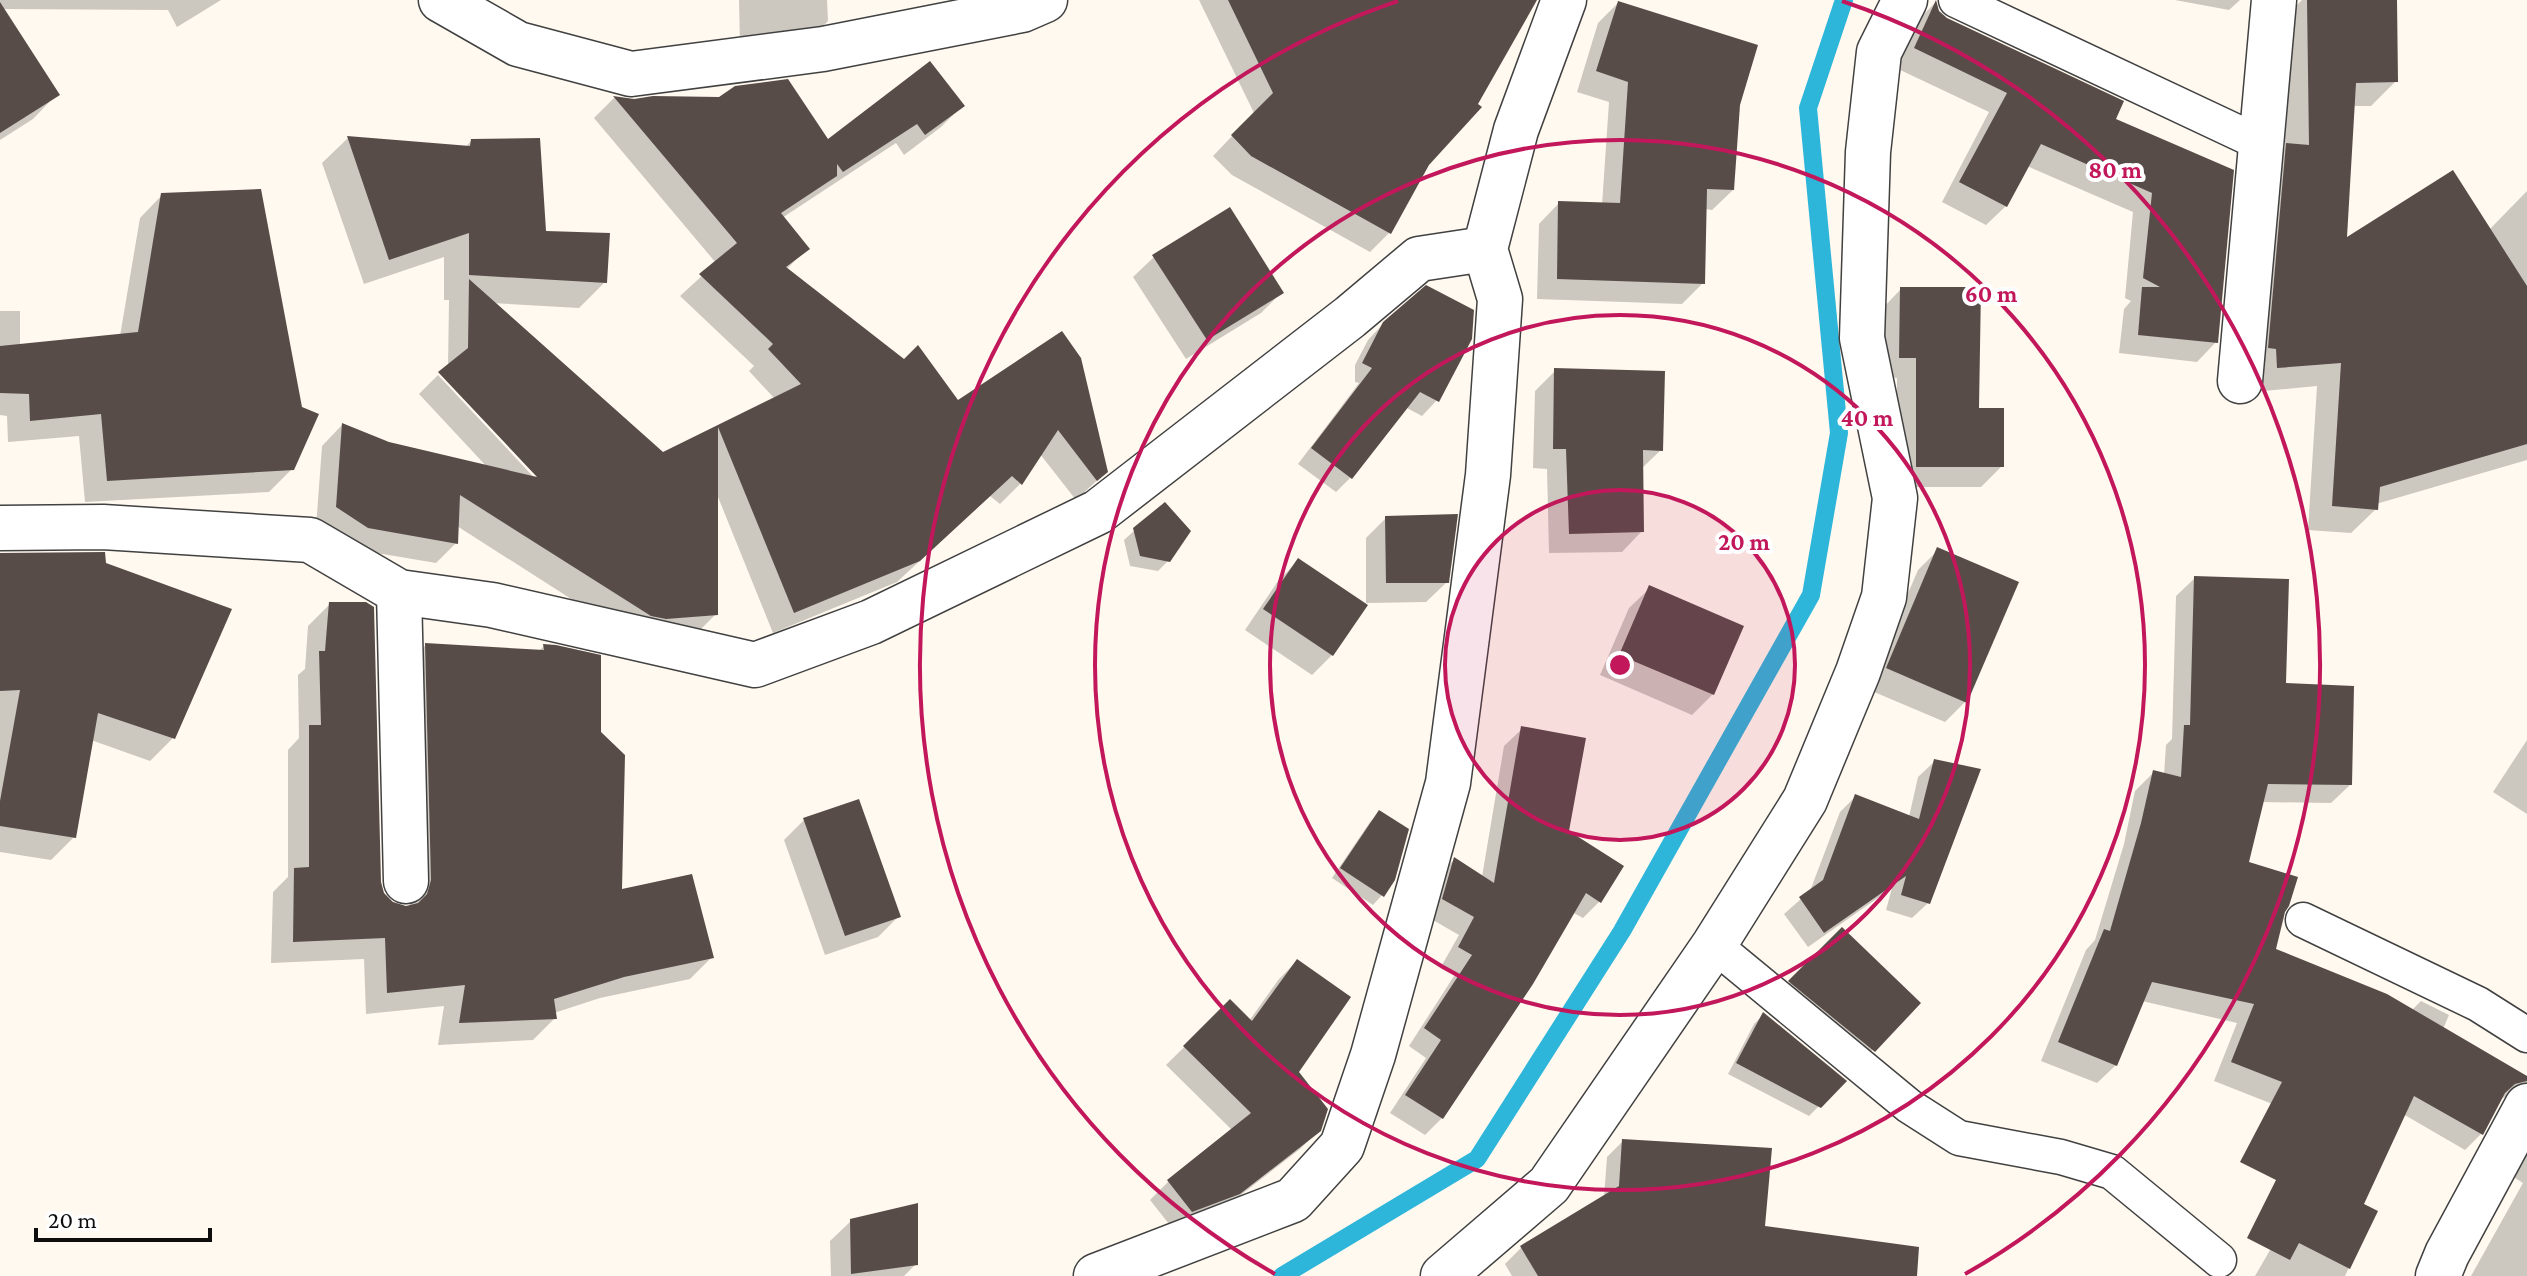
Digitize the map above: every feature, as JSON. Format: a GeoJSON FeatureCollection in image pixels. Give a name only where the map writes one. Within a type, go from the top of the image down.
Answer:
{"type":"FeatureCollection","features":[{"type":"Feature","properties":{"kind":"street"},"geometry":{"type":"LineString","coordinates":[[441,0],[518,44],[631,74],[823,49],[1022,10],[1045,0]]}},
{"type":"Feature","properties":{"kind":"street"},"geometry":{"type":"LineString","coordinates":[[1096,1276],[1293,1200],[1342,1146],[1373,1055],[1448,783],[1488,475],[1500,299],[1485,249],[1516,130],[1564,0]]}},
{"type":"Feature","properties":{"kind":"street"},"geometry":{"type":"LineString","coordinates":[[1443,1276],[1549,1185],[1714,945],[1805,800],[1858,672],[1884,597],[1895,498],[1862,338],[1868,152],[1879,52],[1905,0]]}},
{"type":"Feature","properties":{"kind":"street"},"geometry":{"type":"LineString","coordinates":[[2240,381],[2274,0]]}},
{"type":"Feature","properties":{"kind":"street"},"geometry":{"type":"LineString","coordinates":[[0,528],[103,527],[310,540],[399,592],[492,605],[755,665],[871,622],[1098,512],[1350,317],[1419,259],[1485,249]]}},
{"type":"Feature","properties":{"kind":"street"},"geometry":{"type":"LineString","coordinates":[[399,592],[406,881]]}},
{"type":"Feature","properties":{"kind":"street"},"geometry":{"type":"LineString","coordinates":[[2438,1276],[2527,1106]]}},
{"type":"Feature","properties":{"kind":"lane"},"geometry":{"type":"LineString","coordinates":[[1956,0],[2260,143]]}},
{"type":"Feature","properties":{"kind":"lane"},"geometry":{"type":"LineString","coordinates":[[2303,920],[2478,1004],[2527,1035]]}},
{"type":"Feature","properties":{"kind":"lane"},"geometry":{"type":"LineString","coordinates":[[1714,945],[1909,1106],[1959,1138],[2048,1154],[2112,1172],[2219,1260]]}},
{"type":"Feature","properties":{"kind":"building"},"geometry":{"type":"Polygon","coordinates":[[[1228,0],[1537,0],[1478,104],[1482,107],[1429,165],[1391,234],[1251,156],[1231,135],[1273,93],[1228,0]]]}},
{"type":"Feature","properties":{"kind":"building"},"geometry":{"type":"Polygon","coordinates":[[[1936,0],[1939,11],[1947,18],[2124,101],[2116,119],[2234,170],[2218,343],[2138,335],[2142,287],[2160,287],[2143,278],[2152,193],[2041,144],[2007,207],[1959,182],[2007,93],[1914,48],[1936,0]]]}},
{"type":"Feature","properties":{"kind":"building"},"geometry":{"type":"Polygon","coordinates":[[[2307,0],[2397,0],[2398,82],[2356,83],[2347,237],[2453,170],[2527,286],[2527,444],[2380,487],[2378,510],[2332,506],[2341,363],[2277,368],[2276,349],[2268,348],[2286,143],[2309,145],[2307,0]]]}},
{"type":"Feature","properties":{"kind":"building"},"geometry":{"type":"Polygon","coordinates":[[[1618,1],[1758,45],[1740,105],[1734,190],[1707,189],[1705,284],[1557,279],[1558,201],[1620,203],[1628,82],[1596,71],[1618,1]]]}},
{"type":"Feature","properties":{"kind":"building"},"geometry":{"type":"Polygon","coordinates":[[[0,2],[60,95],[0,133],[0,2]]]}},
{"type":"Feature","properties":{"kind":"building"},"geometry":{"type":"Polygon","coordinates":[[[930,61],[965,106],[925,135],[917,124],[843,172],[837,164],[837,176],[781,213],[810,249],[786,267],[904,359],[918,345],[958,400],[1062,331],[1081,358],[1108,472],[1097,481],[1058,430],[1022,485],[1012,476],[920,561],[794,613],[718,427],[718,615],[666,619],[651,616],[460,495],[458,544],[368,528],[336,507],[342,423],[389,442],[537,477],[438,372],[468,348],[469,279],[663,452],[801,384],[768,349],[773,344],[699,274],[737,243],[613,96],[634,99],[653,96],[719,97],[735,86],[788,79],[828,139],[930,61]]]}},
{"type":"Feature","properties":{"kind":"building"},"geometry":{"type":"Polygon","coordinates":[[[347,136],[470,146],[471,139],[540,138],[546,231],[610,233],[607,283],[469,275],[469,233],[389,260],[347,136]]]}},
{"type":"Feature","properties":{"kind":"building"},"geometry":{"type":"Polygon","coordinates":[[[261,189],[302,407],[319,414],[294,470],[107,481],[101,414],[30,421],[29,394],[0,393],[0,346],[138,332],[161,193],[261,189]]]}},
{"type":"Feature","properties":{"kind":"building"},"geometry":{"type":"Polygon","coordinates":[[[1230,207],[1284,293],[1207,340],[1152,255],[1230,207]]]}},
{"type":"Feature","properties":{"kind":"building"},"geometry":{"type":"Polygon","coordinates":[[[1426,285],[1474,310],[1472,339],[1439,402],[1420,392],[1352,479],[1311,448],[1372,368],[1362,363],[1383,322],[1426,285]]]}},
{"type":"Feature","properties":{"kind":"building"},"geometry":{"type":"Polygon","coordinates":[[[1900,287],[1981,287],[1979,408],[2004,408],[2004,467],[1916,467],[1916,358],[1899,358],[1900,287]]]}},
{"type":"Feature","properties":{"kind":"building"},"geometry":{"type":"Polygon","coordinates":[[[1554,368],[1665,371],[1663,451],[1643,450],[1644,532],[1569,534],[1566,449],[1553,449],[1554,368]]]}},
{"type":"Feature","properties":{"kind":"building"},"geometry":{"type":"Polygon","coordinates":[[[1165,502],[1191,531],[1170,562],[1140,556],[1133,528],[1165,502]]]}},
{"type":"Feature","properties":{"kind":"building"},"geometry":{"type":"Polygon","coordinates":[[[1458,514],[1449,583],[1386,583],[1385,516],[1458,514]]]}},
{"type":"Feature","properties":{"kind":"building"},"geometry":{"type":"Polygon","coordinates":[[[1937,547],[2019,582],[1967,703],[1886,668],[1937,547]]]}},
{"type":"Feature","properties":{"kind":"building"},"geometry":{"type":"Polygon","coordinates":[[[105,552],[106,563],[232,609],[175,739],[98,713],[76,838],[0,826],[0,801],[20,690],[0,691],[0,553],[105,552]]]}},
{"type":"Feature","properties":{"kind":"building"},"geometry":{"type":"Polygon","coordinates":[[[1298,558],[1368,605],[1333,656],[1263,609],[1298,558]]]}},
{"type":"Feature","properties":{"kind":"building"},"geometry":{"type":"Polygon","coordinates":[[[2194,576],[2289,579],[2286,683],[2354,686],[2352,785],[2268,784],[2249,862],[2298,877],[2276,949],[2387,994],[2527,1076],[2527,1081],[2515,1084],[2505,1093],[2483,1135],[2414,1096],[2364,1204],[2378,1211],[2350,1269],[2299,1243],[2290,1260],[2247,1238],[2276,1180],[2240,1162],[2282,1082],[2231,1062],[2254,1004],[2152,982],[2117,1066],[2058,1042],[2104,929],[2110,931],[2153,770],[2181,777],[2184,725],[2190,725],[2194,576]]]}},
{"type":"Feature","properties":{"kind":"building"},"geometry":{"type":"Polygon","coordinates":[[[1649,585],[1744,626],[1714,695],[1619,655],[1649,585]]]}},
{"type":"Feature","properties":{"kind":"building"},"geometry":{"type":"Polygon","coordinates":[[[329,602],[366,602],[374,607],[381,882],[384,893],[393,902],[406,906],[418,903],[427,894],[431,880],[425,643],[544,650],[543,644],[556,645],[601,655],[601,732],[625,755],[622,889],[692,874],[714,958],[624,977],[554,999],[557,1019],[459,1023],[465,985],[387,993],[385,938],[293,942],[294,868],[309,867],[309,725],[321,725],[319,651],[325,651],[329,602]]]}},
{"type":"Feature","properties":{"kind":"building"},"geometry":{"type":"Polygon","coordinates":[[[1521,726],[1586,738],[1569,831],[1624,866],[1601,903],[1586,893],[1533,984],[1443,1119],[1405,1095],[1441,1040],[1424,1028],[1472,955],[1458,947],[1474,917],[1442,899],[1454,857],[1494,883],[1521,726]]]}},
{"type":"Feature","properties":{"kind":"building"},"geometry":{"type":"Polygon","coordinates":[[[1934,759],[1981,769],[1930,904],[1901,895],[1906,876],[1824,933],[1799,897],[1823,880],[1855,794],[1919,819],[1934,759]]]}},
{"type":"Feature","properties":{"kind":"building"},"geometry":{"type":"Polygon","coordinates":[[[859,799],[901,917],[845,936],[803,818],[859,799]]]}},
{"type":"Feature","properties":{"kind":"building"},"geometry":{"type":"Polygon","coordinates":[[[1379,810],[1409,829],[1395,880],[1384,897],[1340,868],[1379,810]]]}},
{"type":"Feature","properties":{"kind":"building"},"geometry":{"type":"Polygon","coordinates":[[[1842,927],[1921,1003],[1875,1052],[1788,981],[1842,927]]]}},
{"type":"Feature","properties":{"kind":"building"},"geometry":{"type":"Polygon","coordinates":[[[1297,959],[1351,997],[1299,1072],[1328,1109],[1321,1131],[1240,1194],[1192,1212],[1167,1180],[1251,1113],[1183,1046],[1230,999],[1252,1021],[1297,959]]]}},
{"type":"Feature","properties":{"kind":"building"},"geometry":{"type":"Polygon","coordinates":[[[1763,1012],[1847,1081],[1821,1108],[1736,1063],[1763,1012]]]}},
{"type":"Feature","properties":{"kind":"building"},"geometry":{"type":"Polygon","coordinates":[[[1622,1139],[1772,1148],[1765,1226],[1919,1247],[1917,1276],[1538,1276],[1520,1246],[1619,1186],[1622,1139]]]}},
{"type":"Feature","properties":{"kind":"building"},"geometry":{"type":"Polygon","coordinates":[[[918,1203],[918,1265],[851,1274],[850,1219],[918,1203]]]}},
{"type":"Feature","properties":{"kind":"waterway"},"geometry":{"type":"LineString","coordinates":[[1282,1276],[1477,1159],[1622,931],[1811,595],[1839,433],[1808,108],[1844,0]]}}]}
